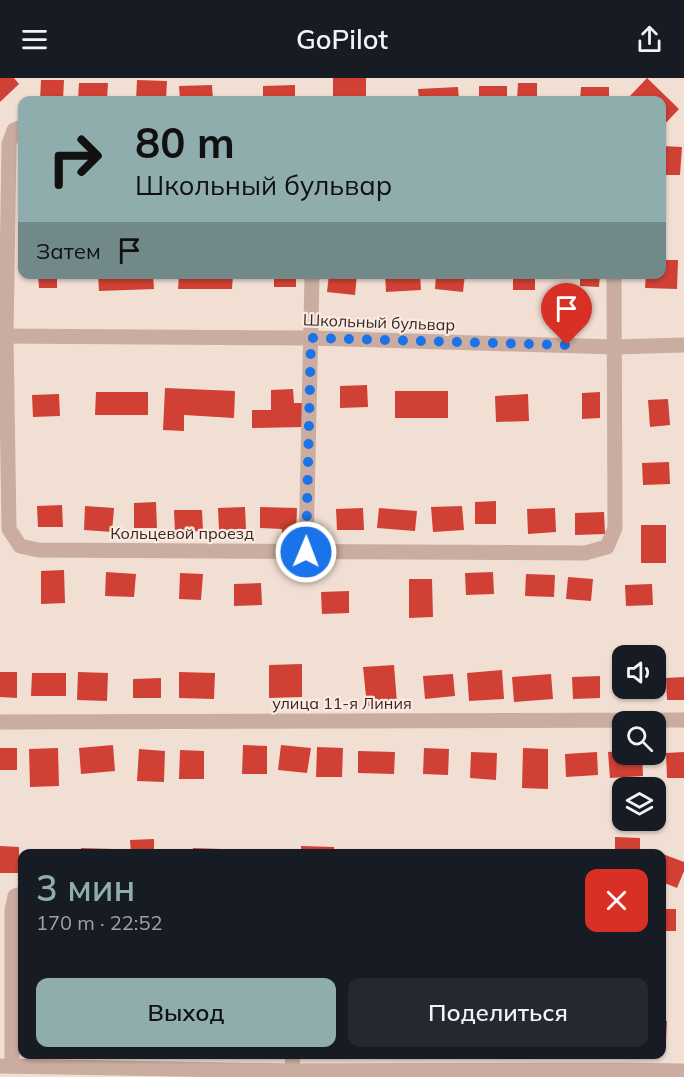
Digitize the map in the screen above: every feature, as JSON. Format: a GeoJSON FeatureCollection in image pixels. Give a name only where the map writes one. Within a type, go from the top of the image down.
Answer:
{"type":"FeatureCollection","features":[{"type":"Feature","properties":{"kind":"lane","name":"Кольцевой проезд"},"geometry":{"type":"LineString","coordinates":[[18,128],[14,130],[9,144],[3,336],[9,529],[20,546],[38,550],[306,552],[585,552],[608,547],[615,528],[614,279]]}},
{"type":"Feature","properties":{"kind":"lane"},"geometry":{"type":"LineString","coordinates":[[306,552],[312,279]]}},
{"type":"Feature","properties":{"kind":"lane","name":"Школьный бульвар"},"geometry":{"type":"LineString","coordinates":[[3,336],[311,338],[615,347],[684,345]]}},
{"type":"Feature","properties":{"kind":"lane","name":"улица 11-я Линия"},"geometry":{"type":"LineString","coordinates":[[0,722],[684,720]]}},
{"type":"Feature","properties":{"kind":"lane"},"geometry":{"type":"LineString","coordinates":[[18,895],[15,896],[12,910],[6,1066],[292,1071],[620,1062],[684,1071]]}},
{"type":"Feature","properties":{"kind":"lane"},"geometry":{"type":"LineString","coordinates":[[292,1071],[293,1059]]}},
{"type":"Feature","properties":{"kind":"building"},"geometry":{"type":"Polygon","coordinates":[[[0,78],[14,78],[19,84],[0,102],[0,78]]]}},
{"type":"Feature","properties":{"kind":"building"},"geometry":{"type":"Polygon","coordinates":[[[333,78],[366,78],[366,96],[333,96],[333,78]]]}},
{"type":"Feature","properties":{"kind":"building"},"geometry":{"type":"Polygon","coordinates":[[[647,78],[666,96],[630,96],[647,78]]]}},
{"type":"Feature","properties":{"kind":"building"},"geometry":{"type":"Polygon","coordinates":[[[41,80],[64,80],[63,96],[40,96],[41,80]]]}},
{"type":"Feature","properties":{"kind":"building"},"geometry":{"type":"Polygon","coordinates":[[[137,80],[167,81],[166,96],[136,96],[137,80]]]}},
{"type":"Feature","properties":{"kind":"building"},"geometry":{"type":"Polygon","coordinates":[[[79,83],[108,83],[107,96],[78,96],[79,83]]]}},
{"type":"Feature","properties":{"kind":"building"},"geometry":{"type":"Polygon","coordinates":[[[518,83],[537,83],[537,96],[517,96],[518,83]]]}},
{"type":"Feature","properties":{"kind":"building"},"geometry":{"type":"Polygon","coordinates":[[[212,85],[213,96],[180,96],[179,86],[212,85]]]}},
{"type":"Feature","properties":{"kind":"building"},"geometry":{"type":"Polygon","coordinates":[[[295,85],[295,96],[263,96],[263,86],[295,85]]]}},
{"type":"Feature","properties":{"kind":"building"},"geometry":{"type":"Polygon","coordinates":[[[479,86],[507,86],[507,96],[479,96],[479,86]]]}},
{"type":"Feature","properties":{"kind":"building"},"geometry":{"type":"Polygon","coordinates":[[[458,87],[459,96],[419,96],[418,89],[458,87]]]}},
{"type":"Feature","properties":{"kind":"building"},"geometry":{"type":"Polygon","coordinates":[[[581,87],[609,87],[609,96],[580,96],[581,87]]]}},
{"type":"Feature","properties":{"kind":"building"},"geometry":{"type":"Polygon","coordinates":[[[666,96],[679,109],[666,123],[666,96]]]}},
{"type":"Feature","properties":{"kind":"building"},"geometry":{"type":"Polygon","coordinates":[[[666,146],[682,147],[680,175],[666,175],[666,146]]]}},
{"type":"Feature","properties":{"kind":"building"},"geometry":{"type":"Polygon","coordinates":[[[666,260],[678,260],[677,289],[645,288],[646,279],[666,279],[666,260]]]}},
{"type":"Feature","properties":{"kind":"building"},"geometry":{"type":"Polygon","coordinates":[[[38,279],[57,279],[57,288],[39,288],[38,279]]]}},
{"type":"Feature","properties":{"kind":"building"},"geometry":{"type":"Polygon","coordinates":[[[98,279],[153,279],[154,289],[99,291],[98,279]]]}},
{"type":"Feature","properties":{"kind":"building"},"geometry":{"type":"Polygon","coordinates":[[[179,279],[233,279],[232,289],[178,289],[179,279]]]}},
{"type":"Feature","properties":{"kind":"building"},"geometry":{"type":"Polygon","coordinates":[[[274,279],[296,279],[296,287],[274,287],[274,279]]]}},
{"type":"Feature","properties":{"kind":"building"},"geometry":{"type":"Polygon","coordinates":[[[328,279],[357,279],[355,295],[327,292],[328,279]]]}},
{"type":"Feature","properties":{"kind":"building"},"geometry":{"type":"Polygon","coordinates":[[[385,279],[420,279],[421,290],[386,292],[385,279]]]}},
{"type":"Feature","properties":{"kind":"building"},"geometry":{"type":"Polygon","coordinates":[[[436,279],[464,279],[463,292],[435,289],[436,279]]]}},
{"type":"Feature","properties":{"kind":"building"},"geometry":{"type":"Polygon","coordinates":[[[513,279],[535,279],[535,290],[513,290],[513,279]]]}},
{"type":"Feature","properties":{"kind":"building"},"geometry":{"type":"Polygon","coordinates":[[[580,279],[600,279],[599,287],[580,286],[580,279]]]}},
{"type":"Feature","properties":{"kind":"building"},"geometry":{"type":"Polygon","coordinates":[[[367,385],[368,407],[340,408],[340,386],[367,385]]]}},
{"type":"Feature","properties":{"kind":"building"},"geometry":{"type":"Polygon","coordinates":[[[165,388],[235,391],[234,418],[184,415],[184,431],[163,430],[165,388]]]}},
{"type":"Feature","properties":{"kind":"building"},"geometry":{"type":"Polygon","coordinates":[[[293,389],[294,403],[305,403],[306,427],[252,428],[252,410],[271,410],[271,390],[293,389]]]}},
{"type":"Feature","properties":{"kind":"building"},"geometry":{"type":"Polygon","coordinates":[[[395,391],[448,391],[448,418],[395,418],[395,391]]]}},
{"type":"Feature","properties":{"kind":"building"},"geometry":{"type":"Polygon","coordinates":[[[96,392],[148,392],[148,415],[95,415],[96,392]]]}},
{"type":"Feature","properties":{"kind":"building"},"geometry":{"type":"Polygon","coordinates":[[[600,392],[600,418],[582,419],[582,393],[600,392]]]}},
{"type":"Feature","properties":{"kind":"building"},"geometry":{"type":"Polygon","coordinates":[[[59,394],[60,416],[33,417],[32,395],[59,394]]]}},
{"type":"Feature","properties":{"kind":"building"},"geometry":{"type":"Polygon","coordinates":[[[528,394],[529,421],[496,422],[495,396],[528,394]]]}},
{"type":"Feature","properties":{"kind":"building"},"geometry":{"type":"Polygon","coordinates":[[[668,399],[670,425],[650,427],[648,400],[668,399]]]}},
{"type":"Feature","properties":{"kind":"building"},"geometry":{"type":"Polygon","coordinates":[[[669,462],[670,484],[643,485],[642,463],[669,462]]]}},
{"type":"Feature","properties":{"kind":"building"},"geometry":{"type":"Polygon","coordinates":[[[496,501],[496,524],[475,524],[475,502],[496,501]]]}},
{"type":"Feature","properties":{"kind":"building"},"geometry":{"type":"Polygon","coordinates":[[[156,502],[157,528],[134,528],[134,503],[156,502]]]}},
{"type":"Feature","properties":{"kind":"building"},"geometry":{"type":"Polygon","coordinates":[[[62,505],[63,527],[38,527],[37,506],[62,505]]]}},
{"type":"Feature","properties":{"kind":"building"},"geometry":{"type":"Polygon","coordinates":[[[85,506],[114,508],[112,532],[84,530],[85,506]]]}},
{"type":"Feature","properties":{"kind":"building"},"geometry":{"type":"Polygon","coordinates":[[[462,506],[464,530],[433,532],[431,507],[462,506]]]}},
{"type":"Feature","properties":{"kind":"building"},"geometry":{"type":"Polygon","coordinates":[[[245,507],[246,529],[219,530],[218,508],[245,507]]]}},
{"type":"Feature","properties":{"kind":"building"},"geometry":{"type":"Polygon","coordinates":[[[260,507],[297,508],[296,535],[282,534],[282,529],[260,528],[260,507]]]}},
{"type":"Feature","properties":{"kind":"building"},"geometry":{"type":"Polygon","coordinates":[[[363,508],[364,530],[337,530],[336,509],[363,508]]]}},
{"type":"Feature","properties":{"kind":"building"},"geometry":{"type":"Polygon","coordinates":[[[379,508],[417,511],[415,531],[377,528],[379,508]]]}},
{"type":"Feature","properties":{"kind":"building"},"geometry":{"type":"Polygon","coordinates":[[[555,508],[556,532],[528,534],[527,509],[555,508]]]}},
{"type":"Feature","properties":{"kind":"building"},"geometry":{"type":"Polygon","coordinates":[[[174,510],[202,510],[203,531],[175,532],[174,510]]]}},
{"type":"Feature","properties":{"kind":"building"},"geometry":{"type":"Polygon","coordinates":[[[604,512],[605,534],[575,535],[575,513],[604,512]]]}},
{"type":"Feature","properties":{"kind":"building"},"geometry":{"type":"Polygon","coordinates":[[[641,525],[666,525],[666,563],[641,563],[641,525]]]}},
{"type":"Feature","properties":{"kind":"building"},"geometry":{"type":"Polygon","coordinates":[[[64,570],[65,603],[41,604],[41,571],[64,570]]]}},
{"type":"Feature","properties":{"kind":"building"},"geometry":{"type":"Polygon","coordinates":[[[106,572],[136,574],[134,597],[105,596],[106,572]]]}},
{"type":"Feature","properties":{"kind":"building"},"geometry":{"type":"Polygon","coordinates":[[[493,572],[494,594],[466,595],[465,573],[493,572]]]}},
{"type":"Feature","properties":{"kind":"building"},"geometry":{"type":"Polygon","coordinates":[[[180,573],[203,574],[201,600],[179,599],[180,573]]]}},
{"type":"Feature","properties":{"kind":"building"},"geometry":{"type":"Polygon","coordinates":[[[526,574],[555,575],[554,597],[525,596],[526,574]]]}},
{"type":"Feature","properties":{"kind":"building"},"geometry":{"type":"Polygon","coordinates":[[[568,577],[593,579],[591,601],[566,599],[568,577]]]}},
{"type":"Feature","properties":{"kind":"building"},"geometry":{"type":"Polygon","coordinates":[[[409,579],[432,579],[433,617],[409,618],[409,579]]]}},
{"type":"Feature","properties":{"kind":"building"},"geometry":{"type":"Polygon","coordinates":[[[261,583],[262,605],[234,606],[234,584],[261,583]]]}},
{"type":"Feature","properties":{"kind":"building"},"geometry":{"type":"Polygon","coordinates":[[[652,584],[653,605],[626,606],[625,585],[652,584]]]}},
{"type":"Feature","properties":{"kind":"building"},"geometry":{"type":"Polygon","coordinates":[[[349,591],[349,613],[322,614],[321,592],[349,591]]]}},
{"type":"Feature","properties":{"kind":"building"},"geometry":{"type":"Polygon","coordinates":[[[302,664],[302,697],[269,698],[269,665],[302,664]]]}},
{"type":"Feature","properties":{"kind":"building"},"geometry":{"type":"Polygon","coordinates":[[[394,665],[397,703],[367,706],[363,667],[394,665]]]}},
{"type":"Feature","properties":{"kind":"building"},"geometry":{"type":"Polygon","coordinates":[[[502,670],[504,699],[469,701],[467,673],[502,670]]]}},
{"type":"Feature","properties":{"kind":"building"},"geometry":{"type":"Polygon","coordinates":[[[0,672],[17,672],[17,698],[0,697],[0,672]]]}},
{"type":"Feature","properties":{"kind":"building"},"geometry":{"type":"Polygon","coordinates":[[[78,672],[108,673],[107,701],[77,700],[78,672]]]}},
{"type":"Feature","properties":{"kind":"building"},"geometry":{"type":"Polygon","coordinates":[[[179,672],[215,673],[214,699],[179,698],[179,672]]]}},
{"type":"Feature","properties":{"kind":"building"},"geometry":{"type":"Polygon","coordinates":[[[32,673],[66,673],[66,696],[31,696],[32,673]]]}},
{"type":"Feature","properties":{"kind":"building"},"geometry":{"type":"Polygon","coordinates":[[[453,674],[455,696],[425,699],[423,676],[453,674]]]}},
{"type":"Feature","properties":{"kind":"building"},"geometry":{"type":"Polygon","coordinates":[[[551,674],[553,699],[514,702],[512,677],[551,674]]]}},
{"type":"Feature","properties":{"kind":"building"},"geometry":{"type":"Polygon","coordinates":[[[600,676],[600,698],[573,699],[572,677],[600,676]]]}},
{"type":"Feature","properties":{"kind":"building"},"geometry":{"type":"Polygon","coordinates":[[[684,677],[684,700],[667,700],[666,678],[684,677]]]}},
{"type":"Feature","properties":{"kind":"building"},"geometry":{"type":"Polygon","coordinates":[[[161,678],[161,698],[133,698],[133,679],[161,678]]]}},
{"type":"Feature","properties":{"kind":"building"},"geometry":{"type":"Polygon","coordinates":[[[113,745],[115,771],[81,774],[79,748],[113,745]]]}},
{"type":"Feature","properties":{"kind":"building"},"geometry":{"type":"Polygon","coordinates":[[[243,745],[267,746],[267,774],[242,774],[243,745]]]}},
{"type":"Feature","properties":{"kind":"building"},"geometry":{"type":"Polygon","coordinates":[[[281,745],[311,748],[307,773],[278,770],[281,745]]]}},
{"type":"Feature","properties":{"kind":"building"},"geometry":{"type":"Polygon","coordinates":[[[317,747],[343,748],[342,777],[316,777],[317,747]]]}},
{"type":"Feature","properties":{"kind":"building"},"geometry":{"type":"Polygon","coordinates":[[[0,748],[17,748],[17,770],[0,770],[0,748]]]}},
{"type":"Feature","properties":{"kind":"building"},"geometry":{"type":"Polygon","coordinates":[[[58,748],[59,786],[30,787],[29,749],[58,748]]]}},
{"type":"Feature","properties":{"kind":"building"},"geometry":{"type":"Polygon","coordinates":[[[424,748],[449,749],[448,775],[423,774],[424,748]]]}},
{"type":"Feature","properties":{"kind":"building"},"geometry":{"type":"Polygon","coordinates":[[[523,748],[548,749],[548,789],[522,788],[523,748]]]}},
{"type":"Feature","properties":{"kind":"building"},"geometry":{"type":"Polygon","coordinates":[[[139,749],[165,751],[164,782],[137,781],[139,749]]]}},
{"type":"Feature","properties":{"kind":"building"},"geometry":{"type":"Polygon","coordinates":[[[180,750],[204,751],[204,779],[179,779],[180,750]]]}},
{"type":"Feature","properties":{"kind":"building"},"geometry":{"type":"Polygon","coordinates":[[[358,751],[395,752],[394,774],[358,773],[358,751]]]}},
{"type":"Feature","properties":{"kind":"building"},"geometry":{"type":"Polygon","coordinates":[[[471,752],[497,753],[496,780],[470,778],[471,752]]]}},
{"type":"Feature","properties":{"kind":"building"},"geometry":{"type":"Polygon","coordinates":[[[597,752],[598,775],[566,777],[565,754],[597,752]]]}},
{"type":"Feature","properties":{"kind":"building"},"geometry":{"type":"Polygon","coordinates":[[[608,752],[612,752],[612,765],[642,765],[643,776],[610,778],[608,752]]]}},
{"type":"Feature","properties":{"kind":"building"},"geometry":{"type":"Polygon","coordinates":[[[684,752],[684,778],[667,778],[666,753],[684,752]]]}},
{"type":"Feature","properties":{"kind":"building"},"geometry":{"type":"Polygon","coordinates":[[[615,837],[640,838],[640,849],[615,849],[615,837]]]}},
{"type":"Feature","properties":{"kind":"building"},"geometry":{"type":"Polygon","coordinates":[[[154,839],[154,849],[131,849],[130,840],[154,839]]]}},
{"type":"Feature","properties":{"kind":"building"},"geometry":{"type":"Polygon","coordinates":[[[0,846],[19,847],[18,873],[0,873],[0,846]]]}},
{"type":"Feature","properties":{"kind":"building"},"geometry":{"type":"Polygon","coordinates":[[[301,846],[334,847],[334,849],[301,849],[301,846]]]}},
{"type":"Feature","properties":{"kind":"building"},"geometry":{"type":"Polygon","coordinates":[[[666,855],[684,862],[684,871],[677,888],[666,884],[666,855]]]}},
{"type":"Feature","properties":{"kind":"building"},"geometry":{"type":"Polygon","coordinates":[[[666,909],[676,909],[676,931],[666,931],[666,909]]]}},
{"type":"Feature","properties":{"kind":"route"},"geometry":{"type":"LineString","coordinates":[[306,552],[311,338],[567,345]]}}]}
